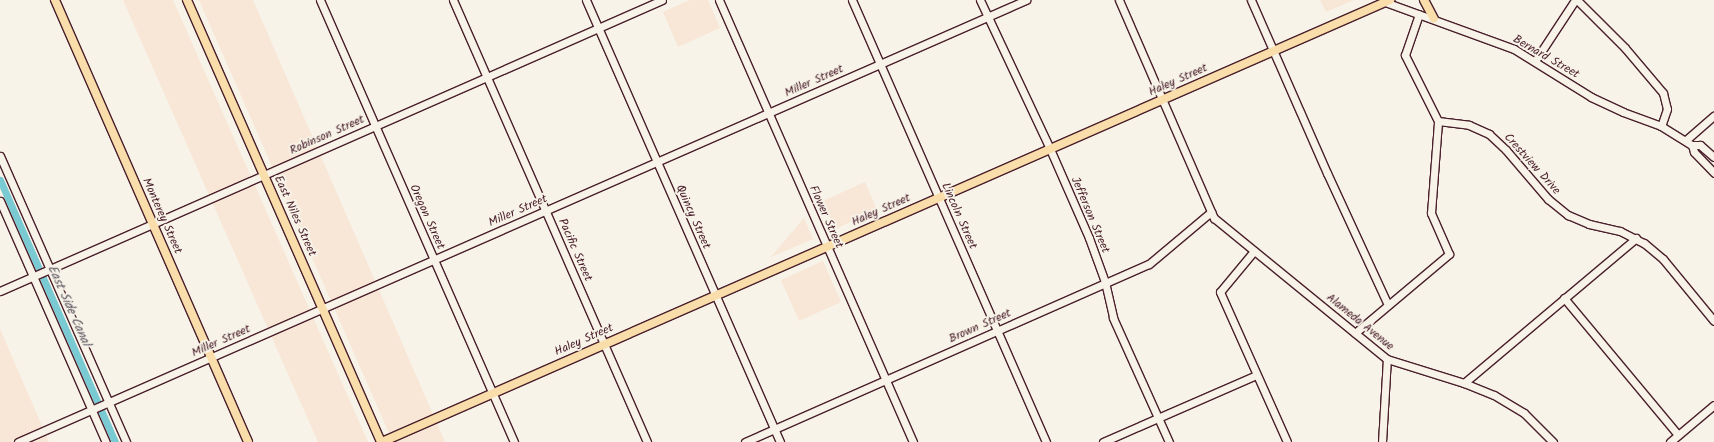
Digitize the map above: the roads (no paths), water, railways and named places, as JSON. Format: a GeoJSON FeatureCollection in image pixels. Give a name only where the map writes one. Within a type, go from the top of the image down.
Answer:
{"type":"FeatureCollection","features":[{"type":"Feature","properties":{"kind":"main road","name":"Monterey Street"},"geometry":{"type":"LineString","coordinates":[[55,0],[248,442]]}},
{"type":"Feature","properties":{"kind":"main road","name":"East Niles Street"},"geometry":{"type":"LineString","coordinates":[[187,0],[382,442]]}},
{"type":"Feature","properties":{"kind":"main road"},"geometry":{"type":"LineString","coordinates":[[1424,0],[1434,20]]}},
{"type":"Feature","properties":{"kind":"main road","name":"Haley Street"},"geometry":{"type":"LineString","coordinates":[[382,442],[1387,1]]}},
{"type":"Feature","properties":{"kind":"street","name":"Oregon Street"},"geometry":{"type":"LineString","coordinates":[[320,0],[514,442]]}},
{"type":"Feature","properties":{"kind":"street","name":"Pacific Street"},"geometry":{"type":"LineString","coordinates":[[453,0],[647,442]]}},
{"type":"Feature","properties":{"kind":"street","name":"Quincy Street"},"geometry":{"type":"LineString","coordinates":[[586,0],[780,442]]}},
{"type":"Feature","properties":{"kind":"street","name":"Robinson Street"},"geometry":{"type":"LineString","coordinates":[[0,291],[662,0]]}},
{"type":"Feature","properties":{"kind":"street","name":"Flower Street"},"geometry":{"type":"LineString","coordinates":[[719,0],[913,442]]}},
{"type":"Feature","properties":{"kind":"street","name":"Lincoln Street"},"geometry":{"type":"LineString","coordinates":[[852,0],[1046,442]]}},
{"type":"Feature","properties":{"kind":"street","name":"Jefferson Street"},"geometry":{"type":"LineString","coordinates":[[980,0],[1050,149],[1105,282],[1113,318],[1169,442]]}},
{"type":"Feature","properties":{"kind":"street","name":"Miller Street"},"geometry":{"type":"LineString","coordinates":[[18,442],[1026,0]]}},
{"type":"Feature","properties":{"kind":"street","name":"Alameda Avenue"},"geometry":{"type":"LineString","coordinates":[[1118,0],[1214,218],[1387,359],[1464,383],[1494,395],[1511,404],[1536,424],[1553,442]]}},
{"type":"Feature","properties":{"kind":"street"},"geometry":{"type":"LineString","coordinates":[[1252,0],[1388,305]]}},
{"type":"Feature","properties":{"kind":"street"},"geometry":{"type":"LineString","coordinates":[[1535,61],[1576,0],[1626,48],[1663,92],[1667,109],[1661,126]]}},
{"type":"Feature","properties":{"kind":"street","name":"Bernard Street"},"geometry":{"type":"LineString","coordinates":[[1387,1],[1514,49],[1605,104],[1661,126],[1692,145],[1694,152],[1714,173]]}},
{"type":"Feature","properties":{"kind":"street"},"geometry":{"type":"LineString","coordinates":[[1355,333],[1449,254],[1431,213],[1438,121],[1406,54],[1419,14]]}},
{"type":"Feature","properties":{"kind":"street"},"geometry":{"type":"LineString","coordinates":[[1686,140],[1714,116]]}},
{"type":"Feature","properties":{"kind":"street","name":"Crestview Drive"},"geometry":{"type":"LineString","coordinates":[[1438,121],[1470,126],[1489,134],[1506,150],[1548,199],[1568,215],[1589,224],[1620,231],[1636,238],[1654,250],[1714,321]]}},
{"type":"Feature","properties":{"kind":"street","name":"Bernard Street"},"geometry":{"type":"LineString","coordinates":[[1692,145],[1700,145],[1714,158]]}},
{"type":"Feature","properties":{"kind":"street"},"geometry":{"type":"LineString","coordinates":[[0,156],[126,442]]}},
{"type":"Feature","properties":{"kind":"street"},"geometry":{"type":"LineString","coordinates":[[0,201],[106,442]]}},
{"type":"Feature","properties":{"kind":"street","name":"Brown Street"},"geometry":{"type":"LineString","coordinates":[[745,442],[1105,282],[1149,264],[1211,212]]}},
{"type":"Feature","properties":{"kind":"street"},"geometry":{"type":"LineString","coordinates":[[1464,383],[1636,238]]}},
{"type":"Feature","properties":{"kind":"street"},"geometry":{"type":"LineString","coordinates":[[1254,251],[1220,292],[1287,442]]}},
{"type":"Feature","properties":{"kind":"street"},"geometry":{"type":"LineString","coordinates":[[1564,298],[1678,435]]}},
{"type":"Feature","properties":{"kind":"street"},"geometry":{"type":"LineString","coordinates":[[1382,442],[1387,359]]}},
{"type":"Feature","properties":{"kind":"street"},"geometry":{"type":"LineString","coordinates":[[1103,442],[1256,375]]}},
{"type":"Feature","properties":{"kind":"street"},"geometry":{"type":"LineString","coordinates":[[1670,442],[1714,405]]}},
{"type":"Feature","properties":{"kind":"waterway","name":"East Side Canal"},"geometry":{"type":"LineString","coordinates":[[0,180],[115,442]]}}]}
